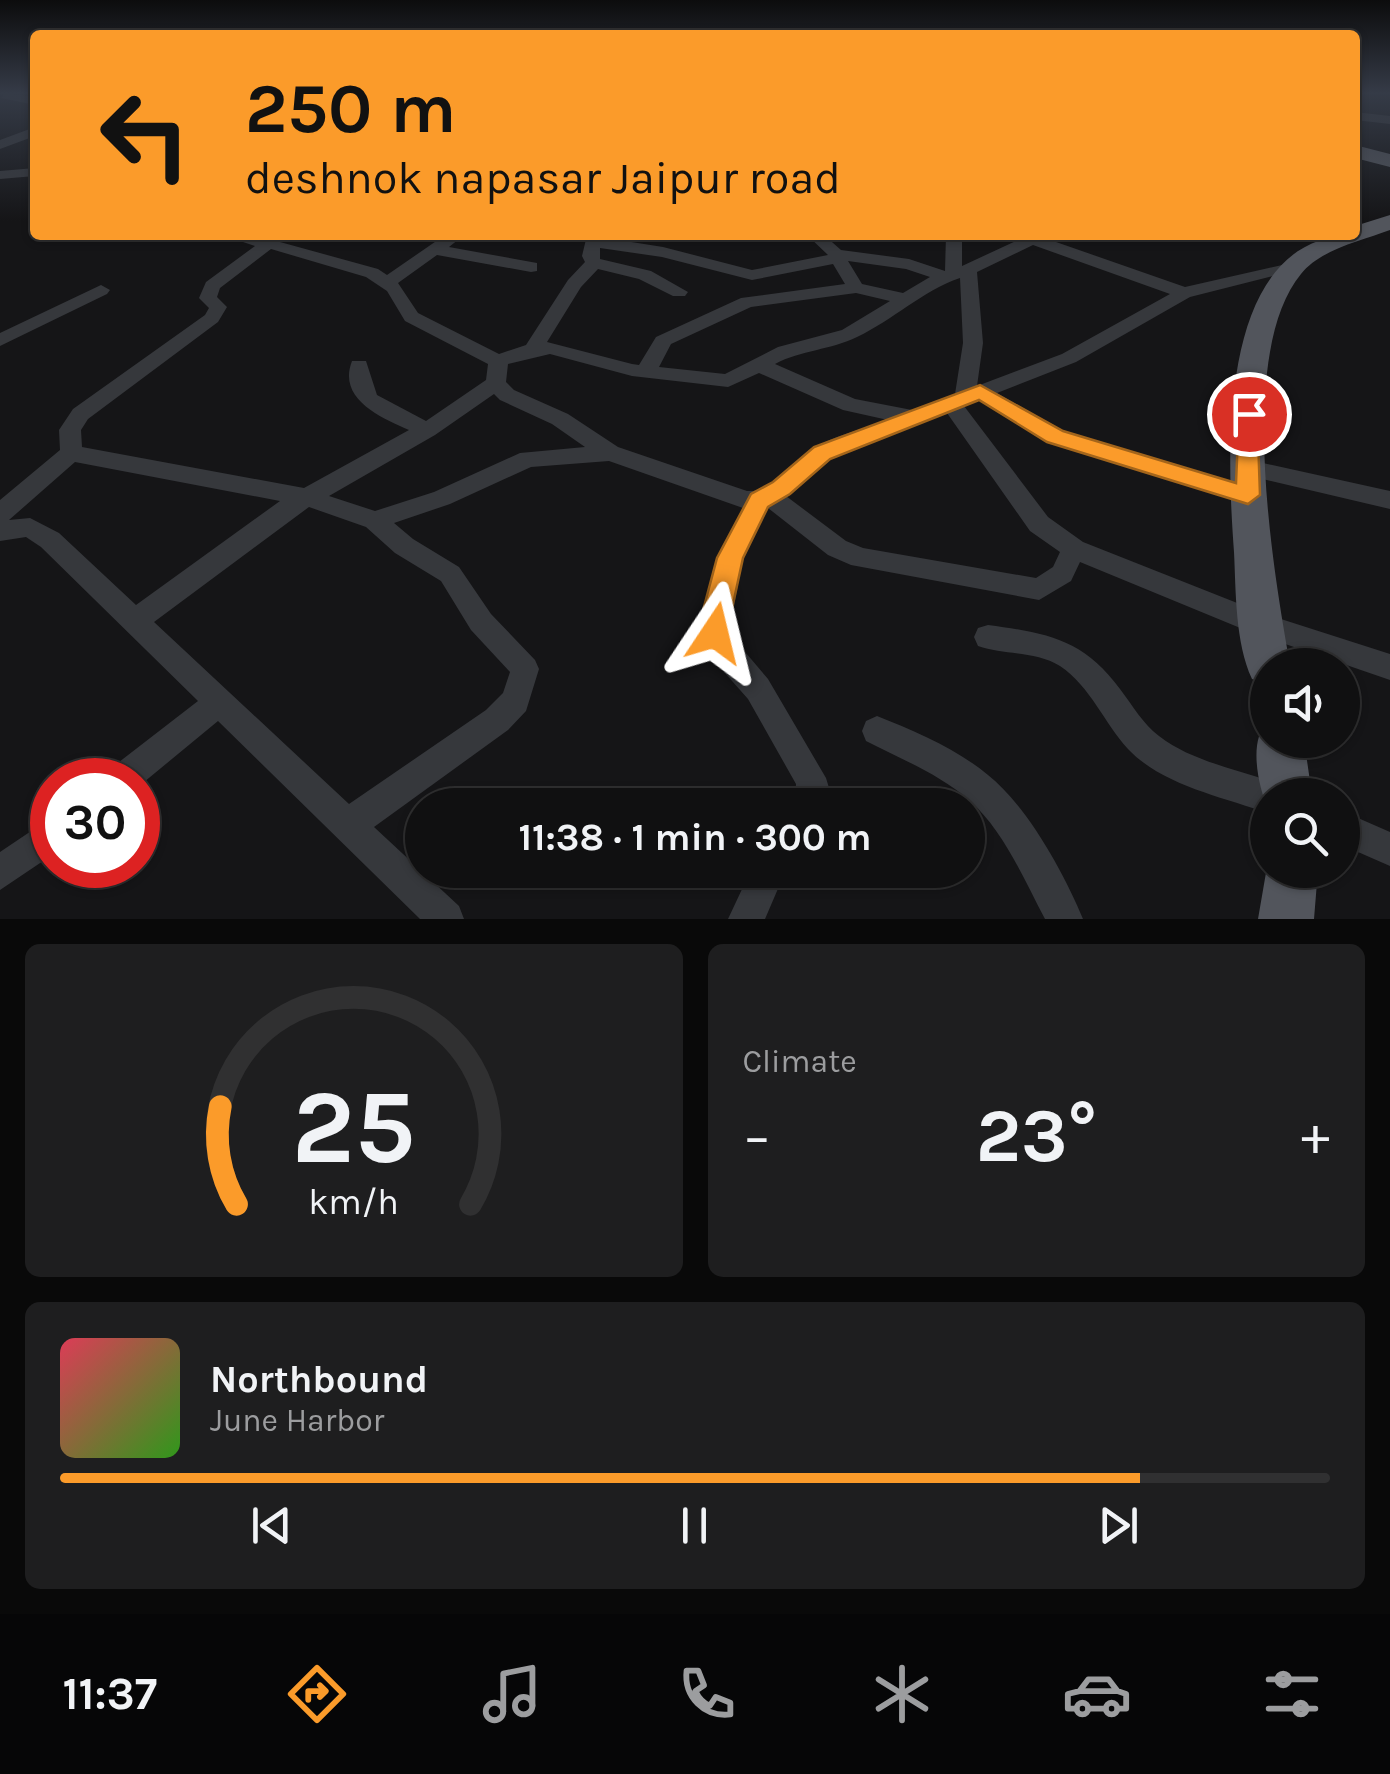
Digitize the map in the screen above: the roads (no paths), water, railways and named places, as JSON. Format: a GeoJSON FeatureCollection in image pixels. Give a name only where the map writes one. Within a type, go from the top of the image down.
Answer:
{"type":"FeatureCollection","features":[{"type":"Feature","properties":{"kind":"main road"},"geometry":{"type":"LineString","coordinates":[[1360,152],[1390,161]]}},
{"type":"Feature","properties":{"kind":"main road"},"geometry":{"type":"LineString","coordinates":[[1265,648],[1248,482],[1249,414],[1266,307],[1294,265],[1342,240]]}},
{"type":"Feature","properties":{"kind":"main road"},"geometry":{"type":"LineString","coordinates":[[1286,919],[1289,888]]}},
{"type":"Feature","properties":{"kind":"street"},"geometry":{"type":"LineString","coordinates":[[0,146],[26,135]]}},
{"type":"Feature","properties":{"kind":"street"},"geometry":{"type":"LineString","coordinates":[[5,523],[71,453],[70,430],[80,414],[212,318],[218,307],[208,298],[212,286],[272,240],[353,265],[388,282],[412,317],[497,372],[508,395],[560,418],[610,453],[746,500],[764,498],[837,548],[888,565],[1038,589],[1062,574],[1074,549]]}},
{"type":"Feature","properties":{"kind":"street"},"geometry":{"type":"LineString","coordinates":[[388,282],[449,240]]}},
{"type":"Feature","properties":{"kind":"street"},"geometry":{"type":"LineString","coordinates":[[594,240],[590,256],[594,263],[645,274],[679,292]]}},
{"type":"Feature","properties":{"kind":"street"},"geometry":{"type":"LineString","coordinates":[[604,240],[752,275],[837,256],[955,273]]}},
{"type":"Feature","properties":{"kind":"street"},"geometry":{"type":"LineString","coordinates":[[821,240],[837,256],[856,288]]}},
{"type":"Feature","properties":{"kind":"street"},"geometry":{"type":"LineString","coordinates":[[954,240],[955,273],[973,343],[966,398],[1040,524],[1074,549],[1260,624],[1390,667]]}},
{"type":"Feature","properties":{"kind":"street"},"geometry":{"type":"LineString","coordinates":[[533,349],[551,348],[644,372],[728,381],[796,347],[848,334],[1020,240]]}},
{"type":"Feature","properties":{"kind":"street"},"geometry":{"type":"LineString","coordinates":[[1040,240],[1078,248],[1184,294]]}},
{"type":"Feature","properties":{"kind":"street"},"geometry":{"type":"LineString","coordinates":[[435,250],[531,267]]}},
{"type":"Feature","properties":{"kind":"street"},"geometry":{"type":"LineString","coordinates":[[134,622],[306,497],[427,430],[497,372],[533,349],[574,284],[594,263]]}},
{"type":"Feature","properties":{"kind":"street"},"geometry":{"type":"LineString","coordinates":[[813,788],[758,689],[719,646],[715,633],[730,558],[764,498],[822,453],[1070,358],[1184,294],[1294,265]]}},
{"type":"Feature","properties":{"kind":"street"},"geometry":{"type":"LineString","coordinates":[[644,372],[657,357],[662,341],[738,304],[856,288],[906,299]]}},
{"type":"Feature","properties":{"kind":"street"},"geometry":{"type":"LineString","coordinates":[[0,340],[101,290]]}},
{"type":"Feature","properties":{"kind":"street"},"geometry":{"type":"LineString","coordinates":[[758,365],[850,406],[914,418]]}},
{"type":"Feature","properties":{"kind":"street"},"geometry":{"type":"LineString","coordinates":[[359,366],[356,383],[363,397],[427,430]]}},
{"type":"Feature","properties":{"kind":"street"},"geometry":{"type":"LineString","coordinates":[[966,398],[1055,436],[1248,482],[1390,500]]}},
{"type":"Feature","properties":{"kind":"street"},"geometry":{"type":"LineString","coordinates":[[71,453],[306,497],[375,520],[404,546],[450,574],[481,622],[525,669],[516,701],[497,720],[348,825]]}},
{"type":"Feature","properties":{"kind":"street"},"geometry":{"type":"LineString","coordinates":[[375,520],[442,498],[528,459],[610,453]]}},
{"type":"Feature","properties":{"kind":"street"},"geometry":{"type":"LineString","coordinates":[[5,523],[30,526],[50,540],[446,919]]}},
{"type":"Feature","properties":{"kind":"street"},"geometry":{"type":"LineString","coordinates":[[988,637],[1044,646],[1072,656],[1088,668],[1133,734],[1153,751],[1250,789]]}},
{"type":"Feature","properties":{"kind":"street"},"geometry":{"type":"LineString","coordinates":[[149,758],[220,702]]}},
{"type":"Feature","properties":{"kind":"street"},"geometry":{"type":"LineString","coordinates":[[877,730],[958,774],[989,797],[1010,824],[1065,919]]}},
{"type":"Feature","properties":{"kind":"street"},"geometry":{"type":"LineString","coordinates":[[1360,836],[1390,848]]}},
{"type":"Feature","properties":{"kind":"street"},"geometry":{"type":"LineString","coordinates":[[0,873],[30,850]]}},
{"type":"Feature","properties":{"kind":"street"},"geometry":{"type":"LineString","coordinates":[[746,919],[761,888]]}}]}
